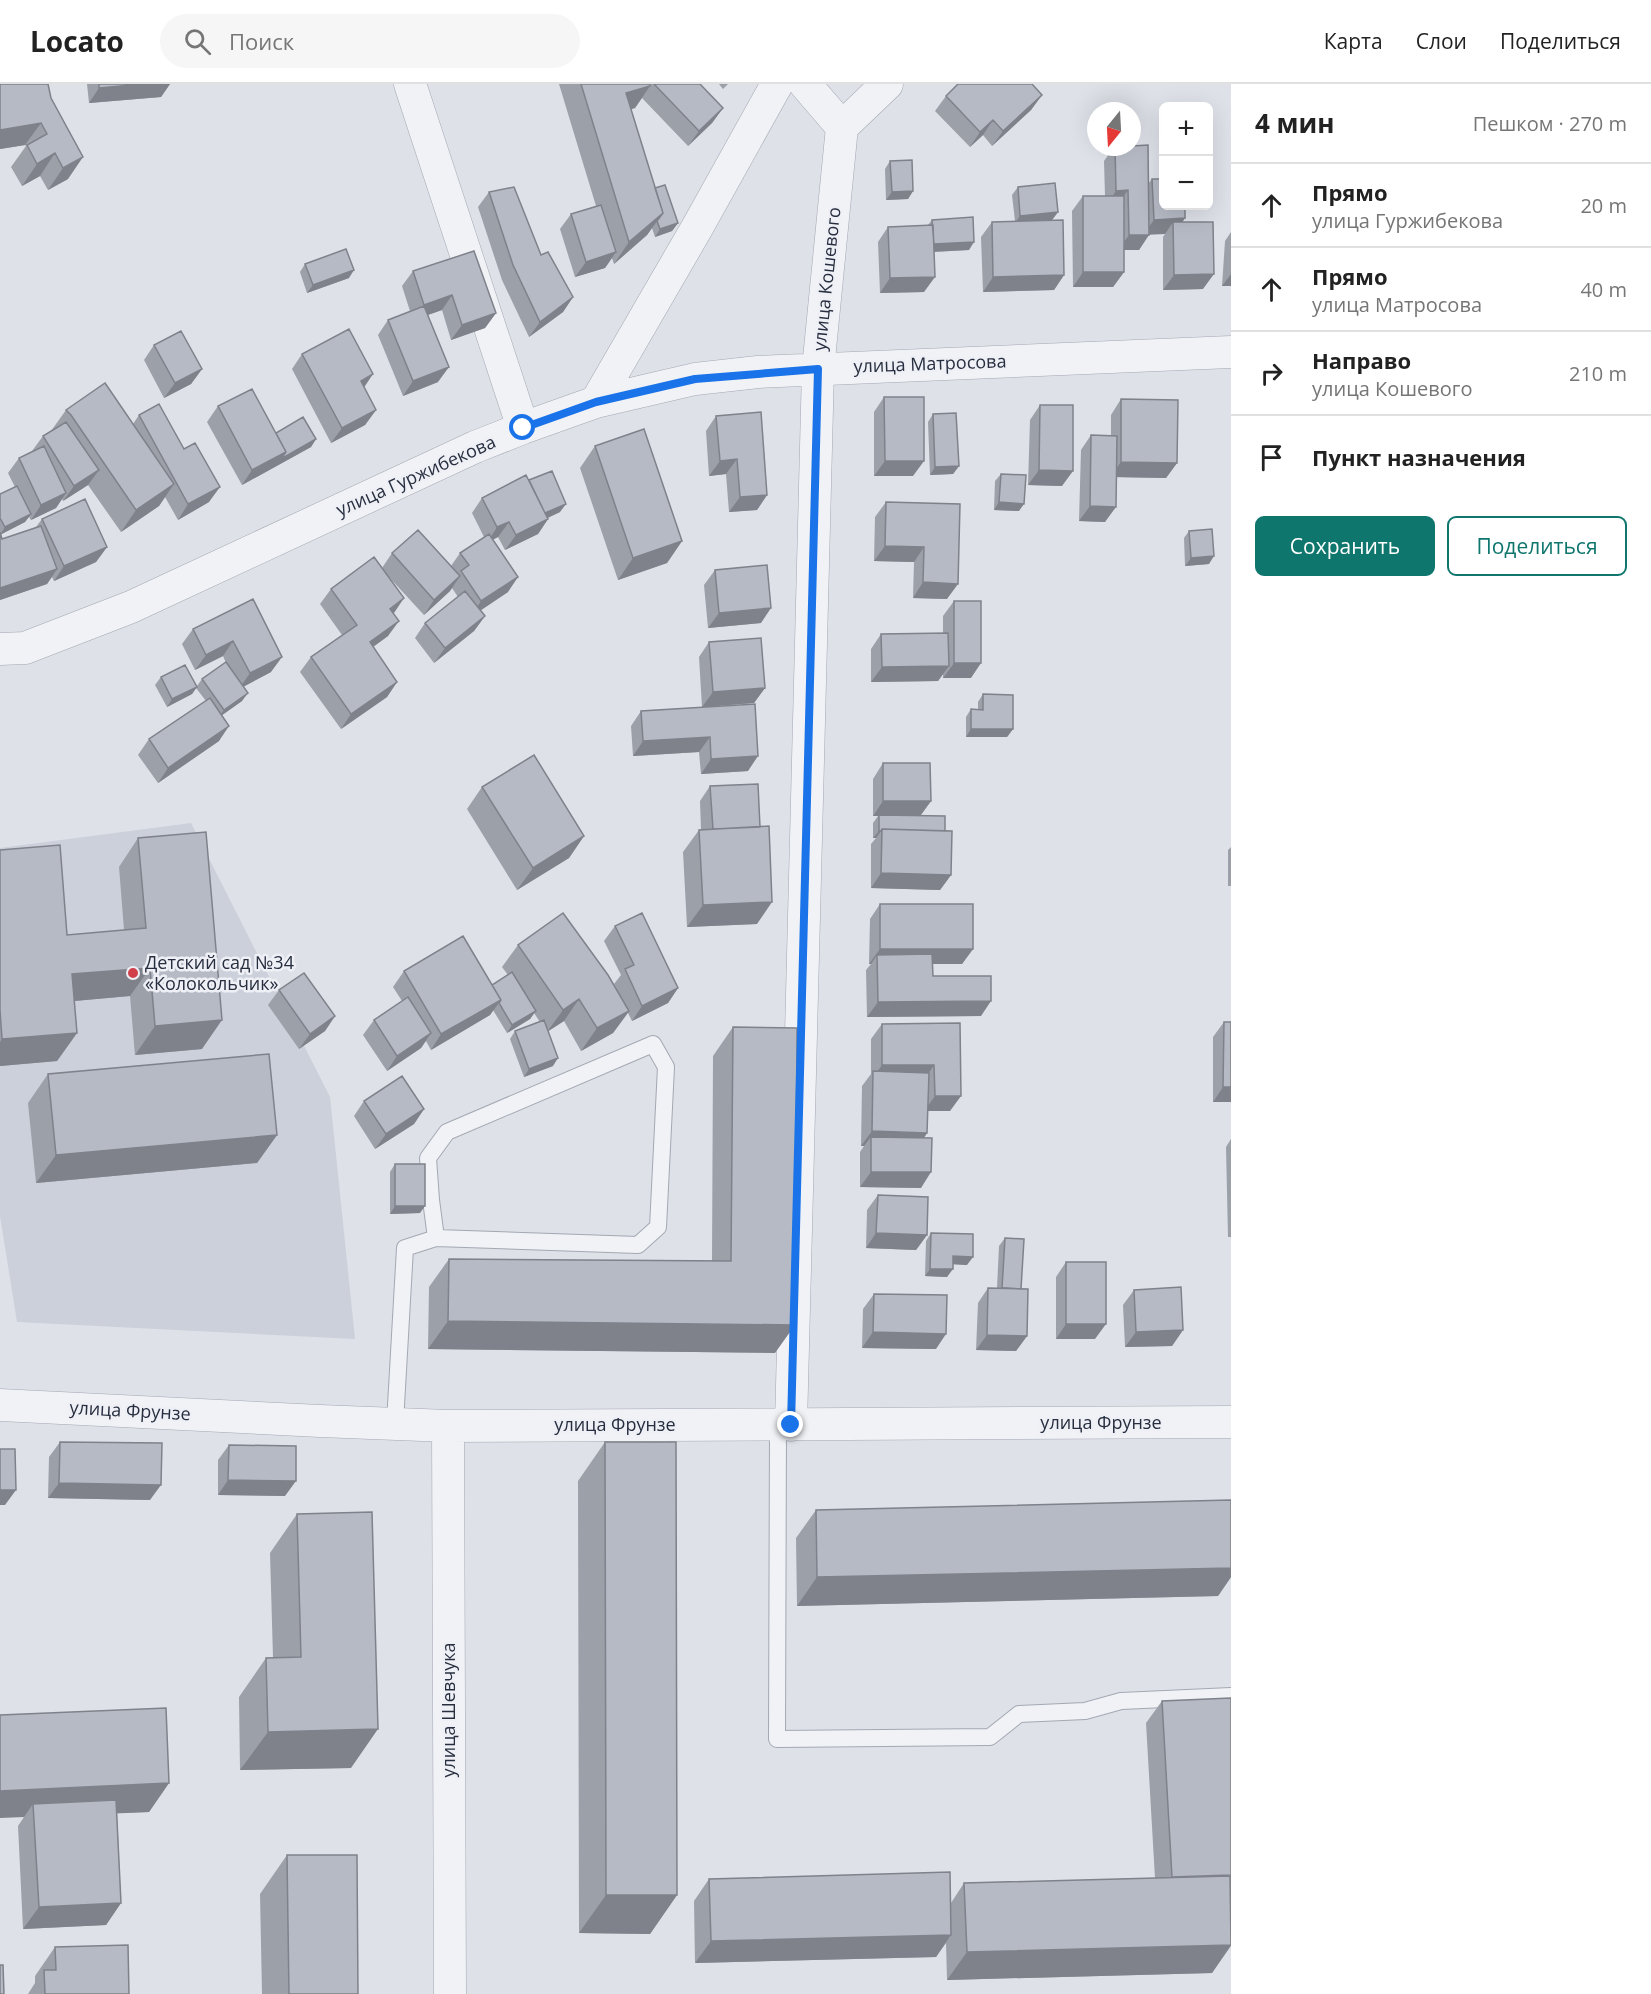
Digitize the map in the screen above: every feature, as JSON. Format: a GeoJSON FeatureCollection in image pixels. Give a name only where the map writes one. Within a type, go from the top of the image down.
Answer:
{"type":"FeatureCollection","features":[{"type":"Feature","properties":{"kind":"street"},"geometry":{"type":"LineString","coordinates":[[410,84],[523,428]]}},
{"type":"Feature","properties":{"kind":"street"},"geometry":{"type":"LineString","coordinates":[[596,402],[777,84]]}},
{"type":"Feature","properties":{"kind":"street"},"geometry":{"type":"LineString","coordinates":[[805,84],[842,127],[886,84]]}},
{"type":"Feature","properties":{"kind":"street","name":"улица Кошевого"},"geometry":{"type":"LineString","coordinates":[[785,1425],[818,369],[842,127]]}},
{"type":"Feature","properties":{"kind":"street","name":"улица Матросова"},"geometry":{"type":"LineString","coordinates":[[596,402],[695,379],[818,369],[1231,352]]}},
{"type":"Feature","properties":{"kind":"street","name":"улица Гуржибекова"},"geometry":{"type":"LineString","coordinates":[[0,649],[26,648],[131,607],[475,447],[596,402]]}},
{"type":"Feature","properties":{"kind":"street","name":"улица Фрунзе"},"geometry":{"type":"LineString","coordinates":[[0,1405],[448,1426],[1231,1422]]}},
{"type":"Feature","properties":{"kind":"street","name":"улица Шевчука"},"geometry":{"type":"LineString","coordinates":[[448,1426],[450,1994]]}},
{"type":"Feature","properties":{"kind":"lane"},"geometry":{"type":"LineString","coordinates":[[395,1424],[405,1248],[436,1238],[638,1245],[658,1227],[666,1067],[653,1044],[447,1132],[428,1158],[430,1200],[436,1238]]}},
{"type":"Feature","properties":{"kind":"lane"},"geometry":{"type":"LineString","coordinates":[[785,1425],[777,1739],[990,1737],[1018,1714],[1085,1711],[1120,1701],[1231,1696]]}},
{"type":"Feature","properties":{"kind":"shaded area","name":"Детский сад №34 «Колокольчик»"},"geometry":{"type":"Polygon","coordinates":[[[191,823],[330,1097],[355,1339],[17,1322],[0,1216],[0,848],[191,823]]]}},
{"type":"Feature","properties":{"kind":"building"},"geometry":{"type":"Polygon","coordinates":[[[0,84],[48,84],[51,98],[83,157],[63,168],[55,153],[37,164],[27,145],[47,134],[41,123],[0,130],[0,84]]]}},
{"type":"Feature","properties":{"kind":"building"},"geometry":{"type":"Polygon","coordinates":[[[99,84],[143,84],[99,88],[99,84]]]}},
{"type":"Feature","properties":{"kind":"building"},"geometry":{"type":"Polygon","coordinates":[[[581,84],[650,84],[650,86],[626,93],[663,213],[629,242],[581,84]]]}},
{"type":"Feature","properties":{"kind":"building"},"geometry":{"type":"Polygon","coordinates":[[[654,84],[700,84],[723,108],[699,131],[654,84]]]}},
{"type":"Feature","properties":{"kind":"building"},"geometry":{"type":"Polygon","coordinates":[[[958,84],[1032,84],[1042,95],[1003,131],[993,120],[980,132],[946,96],[958,84]]]}},
{"type":"Feature","properties":{"kind":"building"},"geometry":{"type":"Polygon","coordinates":[[[1141,145],[1148,145],[1149,235],[1129,235],[1128,190],[1116,191],[1115,156],[1141,156],[1141,145]]]}},
{"type":"Feature","properties":{"kind":"building"},"geometry":{"type":"Polygon","coordinates":[[[912,160],[913,191],[892,192],[890,161],[912,160]]]}},
{"type":"Feature","properties":{"kind":"building"},"geometry":{"type":"Polygon","coordinates":[[[1152,179],[1159,179],[1159,210],[1185,210],[1185,218],[1154,220],[1152,179]]]}},
{"type":"Feature","properties":{"kind":"building"},"geometry":{"type":"Polygon","coordinates":[[[1055,183],[1058,212],[1020,216],[1018,187],[1055,183]]]}},
{"type":"Feature","properties":{"kind":"building"},"geometry":{"type":"Polygon","coordinates":[[[665,185],[678,223],[660,229],[657,221],[663,213],[655,188],[665,185]]]}},
{"type":"Feature","properties":{"kind":"building"},"geometry":{"type":"Polygon","coordinates":[[[514,187],[541,255],[548,252],[573,297],[540,322],[513,265],[489,192],[514,187]]]}},
{"type":"Feature","properties":{"kind":"building"},"geometry":{"type":"Polygon","coordinates":[[[1083,196],[1124,196],[1124,272],[1083,272],[1083,196]]]}},
{"type":"Feature","properties":{"kind":"building"},"geometry":{"type":"Polygon","coordinates":[[[601,205],[616,252],[586,262],[571,214],[601,205]]]}},
{"type":"Feature","properties":{"kind":"building"},"geometry":{"type":"Polygon","coordinates":[[[973,217],[974,242],[934,244],[932,220],[973,217]]]}},
{"type":"Feature","properties":{"kind":"building"},"geometry":{"type":"Polygon","coordinates":[[[1063,220],[1064,275],[993,277],[992,222],[1063,220]]]}},
{"type":"Feature","properties":{"kind":"building"},"geometry":{"type":"Polygon","coordinates":[[[1173,222],[1213,222],[1214,274],[1174,275],[1173,222]]]}},
{"type":"Feature","properties":{"kind":"building"},"geometry":{"type":"Polygon","coordinates":[[[933,225],[935,277],[890,278],[888,227],[933,225]]]}},
{"type":"Feature","properties":{"kind":"building"},"geometry":{"type":"Polygon","coordinates":[[[346,249],[354,270],[313,285],[305,264],[346,249]]]}},
{"type":"Feature","properties":{"kind":"building"},"geometry":{"type":"Polygon","coordinates":[[[474,251],[496,313],[462,325],[452,295],[424,305],[413,271],[474,251]]]}},
{"type":"Feature","properties":{"kind":"building"},"geometry":{"type":"Polygon","coordinates":[[[424,306],[449,367],[413,381],[388,320],[424,306]]]}},
{"type":"Feature","properties":{"kind":"building"},"geometry":{"type":"Polygon","coordinates":[[[349,329],[373,374],[361,381],[376,410],[342,428],[302,354],[349,329]]]}},
{"type":"Feature","properties":{"kind":"building"},"geometry":{"type":"Polygon","coordinates":[[[181,331],[202,369],[175,383],[154,345],[181,331]]]}},
{"type":"Feature","properties":{"kind":"building"},"geometry":{"type":"Polygon","coordinates":[[[105,383],[174,484],[136,510],[66,410],[105,383]]]}},
{"type":"Feature","properties":{"kind":"building"},"geometry":{"type":"Polygon","coordinates":[[[252,389],[286,452],[252,470],[218,406],[252,389]]]}},
{"type":"Feature","properties":{"kind":"building"},"geometry":{"type":"Polygon","coordinates":[[[884,397],[924,397],[924,461],[885,461],[884,397]]]}},
{"type":"Feature","properties":{"kind":"building"},"geometry":{"type":"Polygon","coordinates":[[[1121,399],[1178,400],[1177,463],[1121,462],[1121,399]]]}},
{"type":"Feature","properties":{"kind":"building"},"geometry":{"type":"Polygon","coordinates":[[[159,404],[184,449],[195,443],[220,487],[188,504],[139,415],[159,404]]]}},
{"type":"Feature","properties":{"kind":"building"},"geometry":{"type":"Polygon","coordinates":[[[1040,405],[1073,405],[1073,471],[1039,470],[1040,405]]]}},
{"type":"Feature","properties":{"kind":"building"},"geometry":{"type":"Polygon","coordinates":[[[761,412],[767,495],[740,497],[737,459],[720,461],[716,416],[761,412]]]}},
{"type":"Feature","properties":{"kind":"building"},"geometry":{"type":"Polygon","coordinates":[[[956,413],[959,466],[935,467],[933,414],[956,413]]]}},
{"type":"Feature","properties":{"kind":"building"},"geometry":{"type":"Polygon","coordinates":[[[303,417],[316,439],[281,459],[286,452],[276,433],[303,417]]]}},
{"type":"Feature","properties":{"kind":"building"},"geometry":{"type":"Polygon","coordinates":[[[66,422],[99,470],[74,486],[43,436],[66,422]]]}},
{"type":"Feature","properties":{"kind":"building"},"geometry":{"type":"Polygon","coordinates":[[[644,429],[682,541],[633,558],[595,446],[644,429]]]}},
{"type":"Feature","properties":{"kind":"building"},"geometry":{"type":"Polygon","coordinates":[[[1091,435],[1117,436],[1116,507],[1090,506],[1091,435]]]}},
{"type":"Feature","properties":{"kind":"building"},"geometry":{"type":"Polygon","coordinates":[[[44,446],[66,493],[41,505],[19,458],[44,446]]]}},
{"type":"Feature","properties":{"kind":"building"},"geometry":{"type":"Polygon","coordinates":[[[552,471],[566,504],[545,513],[529,480],[552,471]]]}},
{"type":"Feature","properties":{"kind":"building"},"geometry":{"type":"Polygon","coordinates":[[[1001,474],[1026,475],[1024,504],[999,502],[1001,474]]]}},
{"type":"Feature","properties":{"kind":"building"},"geometry":{"type":"Polygon","coordinates":[[[526,475],[548,519],[516,535],[509,522],[497,527],[482,498],[526,475]]]}},
{"type":"Feature","properties":{"kind":"building"},"geometry":{"type":"Polygon","coordinates":[[[17,486],[31,514],[5,527],[0,518],[0,494],[17,486]]]}},
{"type":"Feature","properties":{"kind":"building"},"geometry":{"type":"Polygon","coordinates":[[[85,499],[107,547],[64,566],[42,519],[85,499]]]}},
{"type":"Feature","properties":{"kind":"building"},"geometry":{"type":"Polygon","coordinates":[[[886,502],[960,504],[958,584],[923,582],[924,547],[885,546],[886,502]]]}},
{"type":"Feature","properties":{"kind":"building"},"geometry":{"type":"Polygon","coordinates":[[[41,526],[57,569],[0,588],[0,532],[2,539],[41,526]]]}},
{"type":"Feature","properties":{"kind":"building"},"geometry":{"type":"Polygon","coordinates":[[[1212,529],[1214,556],[1191,558],[1189,531],[1212,529]]]}},
{"type":"Feature","properties":{"kind":"building"},"geometry":{"type":"Polygon","coordinates":[[[418,530],[460,576],[434,600],[392,553],[418,530]]]}},
{"type":"Feature","properties":{"kind":"building"},"geometry":{"type":"Polygon","coordinates":[[[489,534],[518,577],[481,601],[461,571],[469,565],[460,553],[489,534]]]}},
{"type":"Feature","properties":{"kind":"building"},"geometry":{"type":"Polygon","coordinates":[[[374,557],[404,598],[390,609],[399,621],[370,642],[397,682],[351,714],[311,657],[357,625],[331,589],[374,557]]]}},
{"type":"Feature","properties":{"kind":"building"},"geometry":{"type":"Polygon","coordinates":[[[767,565],[771,608],[719,613],[715,570],[767,565]]]}},
{"type":"Feature","properties":{"kind":"building"},"geometry":{"type":"Polygon","coordinates":[[[465,591],[485,616],[445,648],[425,623],[465,591]]]}},
{"type":"Feature","properties":{"kind":"building"},"geometry":{"type":"Polygon","coordinates":[[[253,599],[282,657],[250,673],[233,641],[206,655],[193,629],[253,599]]]}},
{"type":"Feature","properties":{"kind":"building"},"geometry":{"type":"Polygon","coordinates":[[[954,601],[981,601],[981,663],[954,663],[954,601]]]}},
{"type":"Feature","properties":{"kind":"building"},"geometry":{"type":"Polygon","coordinates":[[[948,633],[949,666],[882,667],[881,634],[948,633]]]}},
{"type":"Feature","properties":{"kind":"building"},"geometry":{"type":"Polygon","coordinates":[[[761,638],[765,688],[713,692],[709,642],[761,638]]]}},
{"type":"Feature","properties":{"kind":"building"},"geometry":{"type":"Polygon","coordinates":[[[226,662],[248,693],[224,710],[202,679],[226,662]]]}},
{"type":"Feature","properties":{"kind":"building"},"geometry":{"type":"Polygon","coordinates":[[[185,665],[197,687],[172,699],[161,677],[185,665]]]}},
{"type":"Feature","properties":{"kind":"building"},"geometry":{"type":"Polygon","coordinates":[[[983,694],[1013,695],[1013,729],[971,729],[971,709],[983,710],[983,694]]]}},
{"type":"Feature","properties":{"kind":"building"},"geometry":{"type":"Polygon","coordinates":[[[210,698],[229,726],[168,768],[149,739],[210,698]]]}},
{"type":"Feature","properties":{"kind":"building"},"geometry":{"type":"Polygon","coordinates":[[[755,704],[758,756],[711,759],[710,737],[643,741],[641,711],[755,704]]]}},
{"type":"Feature","properties":{"kind":"building"},"geometry":{"type":"Polygon","coordinates":[[[534,755],[584,836],[533,868],[482,787],[534,755]]]}},
{"type":"Feature","properties":{"kind":"building"},"geometry":{"type":"Polygon","coordinates":[[[883,763],[930,763],[931,801],[883,801],[883,763]]]}},
{"type":"Feature","properties":{"kind":"building"},"geometry":{"type":"Polygon","coordinates":[[[758,784],[760,827],[713,829],[710,786],[758,784]]]}},
{"type":"Feature","properties":{"kind":"building"},"geometry":{"type":"Polygon","coordinates":[[[879,815],[945,816],[945,831],[882,829],[879,831],[879,815]]]}},
{"type":"Feature","properties":{"kind":"building"},"geometry":{"type":"Polygon","coordinates":[[[769,826],[772,902],[703,905],[699,830],[769,826]]]}},
{"type":"Feature","properties":{"kind":"building"},"geometry":{"type":"Polygon","coordinates":[[[882,829],[952,831],[951,875],[881,873],[882,829]]]}},
{"type":"Feature","properties":{"kind":"building"},"geometry":{"type":"Polygon","coordinates":[[[206,832],[222,1020],[155,1026],[150,968],[72,974],[77,1033],[2,1039],[0,850],[60,845],[67,935],[146,928],[138,838],[206,832]]]}},
{"type":"Feature","properties":{"kind":"building"},"geometry":{"type":"Polygon","coordinates":[[[880,904],[973,904],[973,949],[880,949],[880,904]]]}},
{"type":"Feature","properties":{"kind":"building"},"geometry":{"type":"Polygon","coordinates":[[[563,913],[608,975],[629,1011],[597,1028],[579,999],[563,1010],[518,945],[563,913]]]}},
{"type":"Feature","properties":{"kind":"building"},"geometry":{"type":"Polygon","coordinates":[[[642,913],[678,988],[642,1006],[625,969],[634,965],[615,926],[642,913]]]}},
{"type":"Feature","properties":{"kind":"building"},"geometry":{"type":"Polygon","coordinates":[[[463,936],[501,1000],[441,1034],[404,971],[463,936]]]}},
{"type":"Feature","properties":{"kind":"building"},"geometry":{"type":"Polygon","coordinates":[[[932,954],[933,976],[991,976],[991,1001],[878,1002],[877,955],[932,954]]]}},
{"type":"Feature","properties":{"kind":"building"},"geometry":{"type":"Polygon","coordinates":[[[512,972],[536,1011],[512,1025],[492,985],[512,972]]]}},
{"type":"Feature","properties":{"kind":"building"},"geometry":{"type":"Polygon","coordinates":[[[304,973],[335,1016],[310,1034],[279,990],[304,973]]]}},
{"type":"Feature","properties":{"kind":"building"},"geometry":{"type":"Polygon","coordinates":[[[408,997],[431,1033],[397,1056],[374,1020],[408,997]]]}},
{"type":"Feature","properties":{"kind":"building"},"geometry":{"type":"Polygon","coordinates":[[[544,1020],[558,1058],[529,1069],[515,1031],[544,1020]]]}},
{"type":"Feature","properties":{"kind":"building"},"geometry":{"type":"Polygon","coordinates":[[[1224,1022],[1231,1022],[1231,1087],[1223,1087],[1224,1022]]]}},
{"type":"Feature","properties":{"kind":"building"},"geometry":{"type":"Polygon","coordinates":[[[960,1023],[961,1096],[935,1096],[934,1065],[882,1065],[882,1024],[960,1023]]]}},
{"type":"Feature","properties":{"kind":"building"},"geometry":{"type":"Polygon","coordinates":[[[733,1027],[797,1028],[795,1325],[448,1321],[449,1259],[731,1261],[733,1027]]]}},
{"type":"Feature","properties":{"kind":"building"},"geometry":{"type":"Polygon","coordinates":[[[269,1054],[277,1135],[56,1155],[48,1074],[269,1054]]]}},
{"type":"Feature","properties":{"kind":"building"},"geometry":{"type":"Polygon","coordinates":[[[873,1071],[929,1073],[927,1133],[872,1131],[873,1071]]]}},
{"type":"Feature","properties":{"kind":"building"},"geometry":{"type":"Polygon","coordinates":[[[402,1076],[424,1109],[386,1134],[364,1101],[402,1076]]]}},
{"type":"Feature","properties":{"kind":"building"},"geometry":{"type":"Polygon","coordinates":[[[871,1137],[932,1138],[931,1172],[871,1172],[871,1137]]]}},
{"type":"Feature","properties":{"kind":"building"},"geometry":{"type":"Polygon","coordinates":[[[395,1164],[425,1164],[425,1206],[395,1206],[395,1164]]]}},
{"type":"Feature","properties":{"kind":"building"},"geometry":{"type":"Polygon","coordinates":[[[878,1195],[928,1197],[927,1235],[876,1233],[878,1195]]]}},
{"type":"Feature","properties":{"kind":"building"},"geometry":{"type":"Polygon","coordinates":[[[931,1233],[973,1234],[973,1257],[953,1256],[953,1269],[930,1269],[931,1233]]]}},
{"type":"Feature","properties":{"kind":"building"},"geometry":{"type":"Polygon","coordinates":[[[1005,1238],[1024,1239],[1021,1289],[1002,1288],[1005,1238]]]}},
{"type":"Feature","properties":{"kind":"building"},"geometry":{"type":"Polygon","coordinates":[[[1066,1262],[1106,1262],[1106,1324],[1066,1324],[1066,1262]]]}},
{"type":"Feature","properties":{"kind":"building"},"geometry":{"type":"Polygon","coordinates":[[[1181,1287],[1183,1330],[1136,1332],[1134,1290],[1181,1287]]]}},
{"type":"Feature","properties":{"kind":"building"},"geometry":{"type":"Polygon","coordinates":[[[988,1288],[1028,1289],[1027,1336],[987,1335],[988,1288]]]}},
{"type":"Feature","properties":{"kind":"building"},"geometry":{"type":"Polygon","coordinates":[[[874,1294],[947,1295],[946,1334],[873,1332],[874,1294]]]}},
{"type":"Feature","properties":{"kind":"building"},"geometry":{"type":"Polygon","coordinates":[[[60,1442],[162,1443],[161,1485],[59,1483],[60,1442]]]}},
{"type":"Feature","properties":{"kind":"building"},"geometry":{"type":"Polygon","coordinates":[[[605,1442],[676,1442],[677,1895],[606,1895],[605,1442]]]}},
{"type":"Feature","properties":{"kind":"building"},"geometry":{"type":"Polygon","coordinates":[[[229,1445],[296,1446],[296,1481],[228,1480],[229,1445]]]}},
{"type":"Feature","properties":{"kind":"building"},"geometry":{"type":"Polygon","coordinates":[[[0,1449],[15,1449],[16,1490],[0,1490],[0,1449]]]}},
{"type":"Feature","properties":{"kind":"building"},"geometry":{"type":"Polygon","coordinates":[[[1231,1500],[1231,1568],[817,1577],[816,1510],[1231,1500]]]}},
{"type":"Feature","properties":{"kind":"building"},"geometry":{"type":"Polygon","coordinates":[[[372,1512],[378,1729],[268,1732],[266,1658],[301,1657],[297,1514],[372,1512]]]}},
{"type":"Feature","properties":{"kind":"building"},"geometry":{"type":"Polygon","coordinates":[[[1231,1698],[1231,1875],[1172,1877],[1162,1701],[1231,1698]]]}},
{"type":"Feature","properties":{"kind":"building"},"geometry":{"type":"Polygon","coordinates":[[[166,1708],[169,1783],[0,1791],[0,1715],[166,1708]]]}},
{"type":"Feature","properties":{"kind":"building"},"geometry":{"type":"Polygon","coordinates":[[[116,1800],[121,1903],[39,1907],[33,1804],[116,1800]]]}},
{"type":"Feature","properties":{"kind":"building"},"geometry":{"type":"Polygon","coordinates":[[[287,1855],[357,1855],[358,1994],[289,1994],[287,1855]]]}},
{"type":"Feature","properties":{"kind":"building"},"geometry":{"type":"Polygon","coordinates":[[[950,1872],[951,1935],[711,1941],[709,1879],[950,1872]]]}},
{"type":"Feature","properties":{"kind":"building"},"geometry":{"type":"Polygon","coordinates":[[[1230,1876],[1231,1945],[967,1952],[964,1883],[1230,1876]]]}},
{"type":"Feature","properties":{"kind":"building"},"geometry":{"type":"Polygon","coordinates":[[[128,1945],[129,1994],[45,1994],[44,1970],[56,1970],[55,1947],[128,1945]]]}},
{"type":"Feature","properties":{"kind":"building"},"geometry":{"type":"Polygon","coordinates":[[[0,1965],[3,1965],[4,1994],[0,1994],[0,1965]]]}},
{"type":"Feature","properties":{"kind":"place","name":"Детский сад №34 «Колокольчик»"},"geometry":{"type":"Point","coordinates":[133,973]}},
{"type":"Feature","properties":{"kind":"route"},"geometry":{"type":"LineString","coordinates":[[523,428],[596,402],[695,379],[758,372],[818,369],[791,1425]]}}]}
